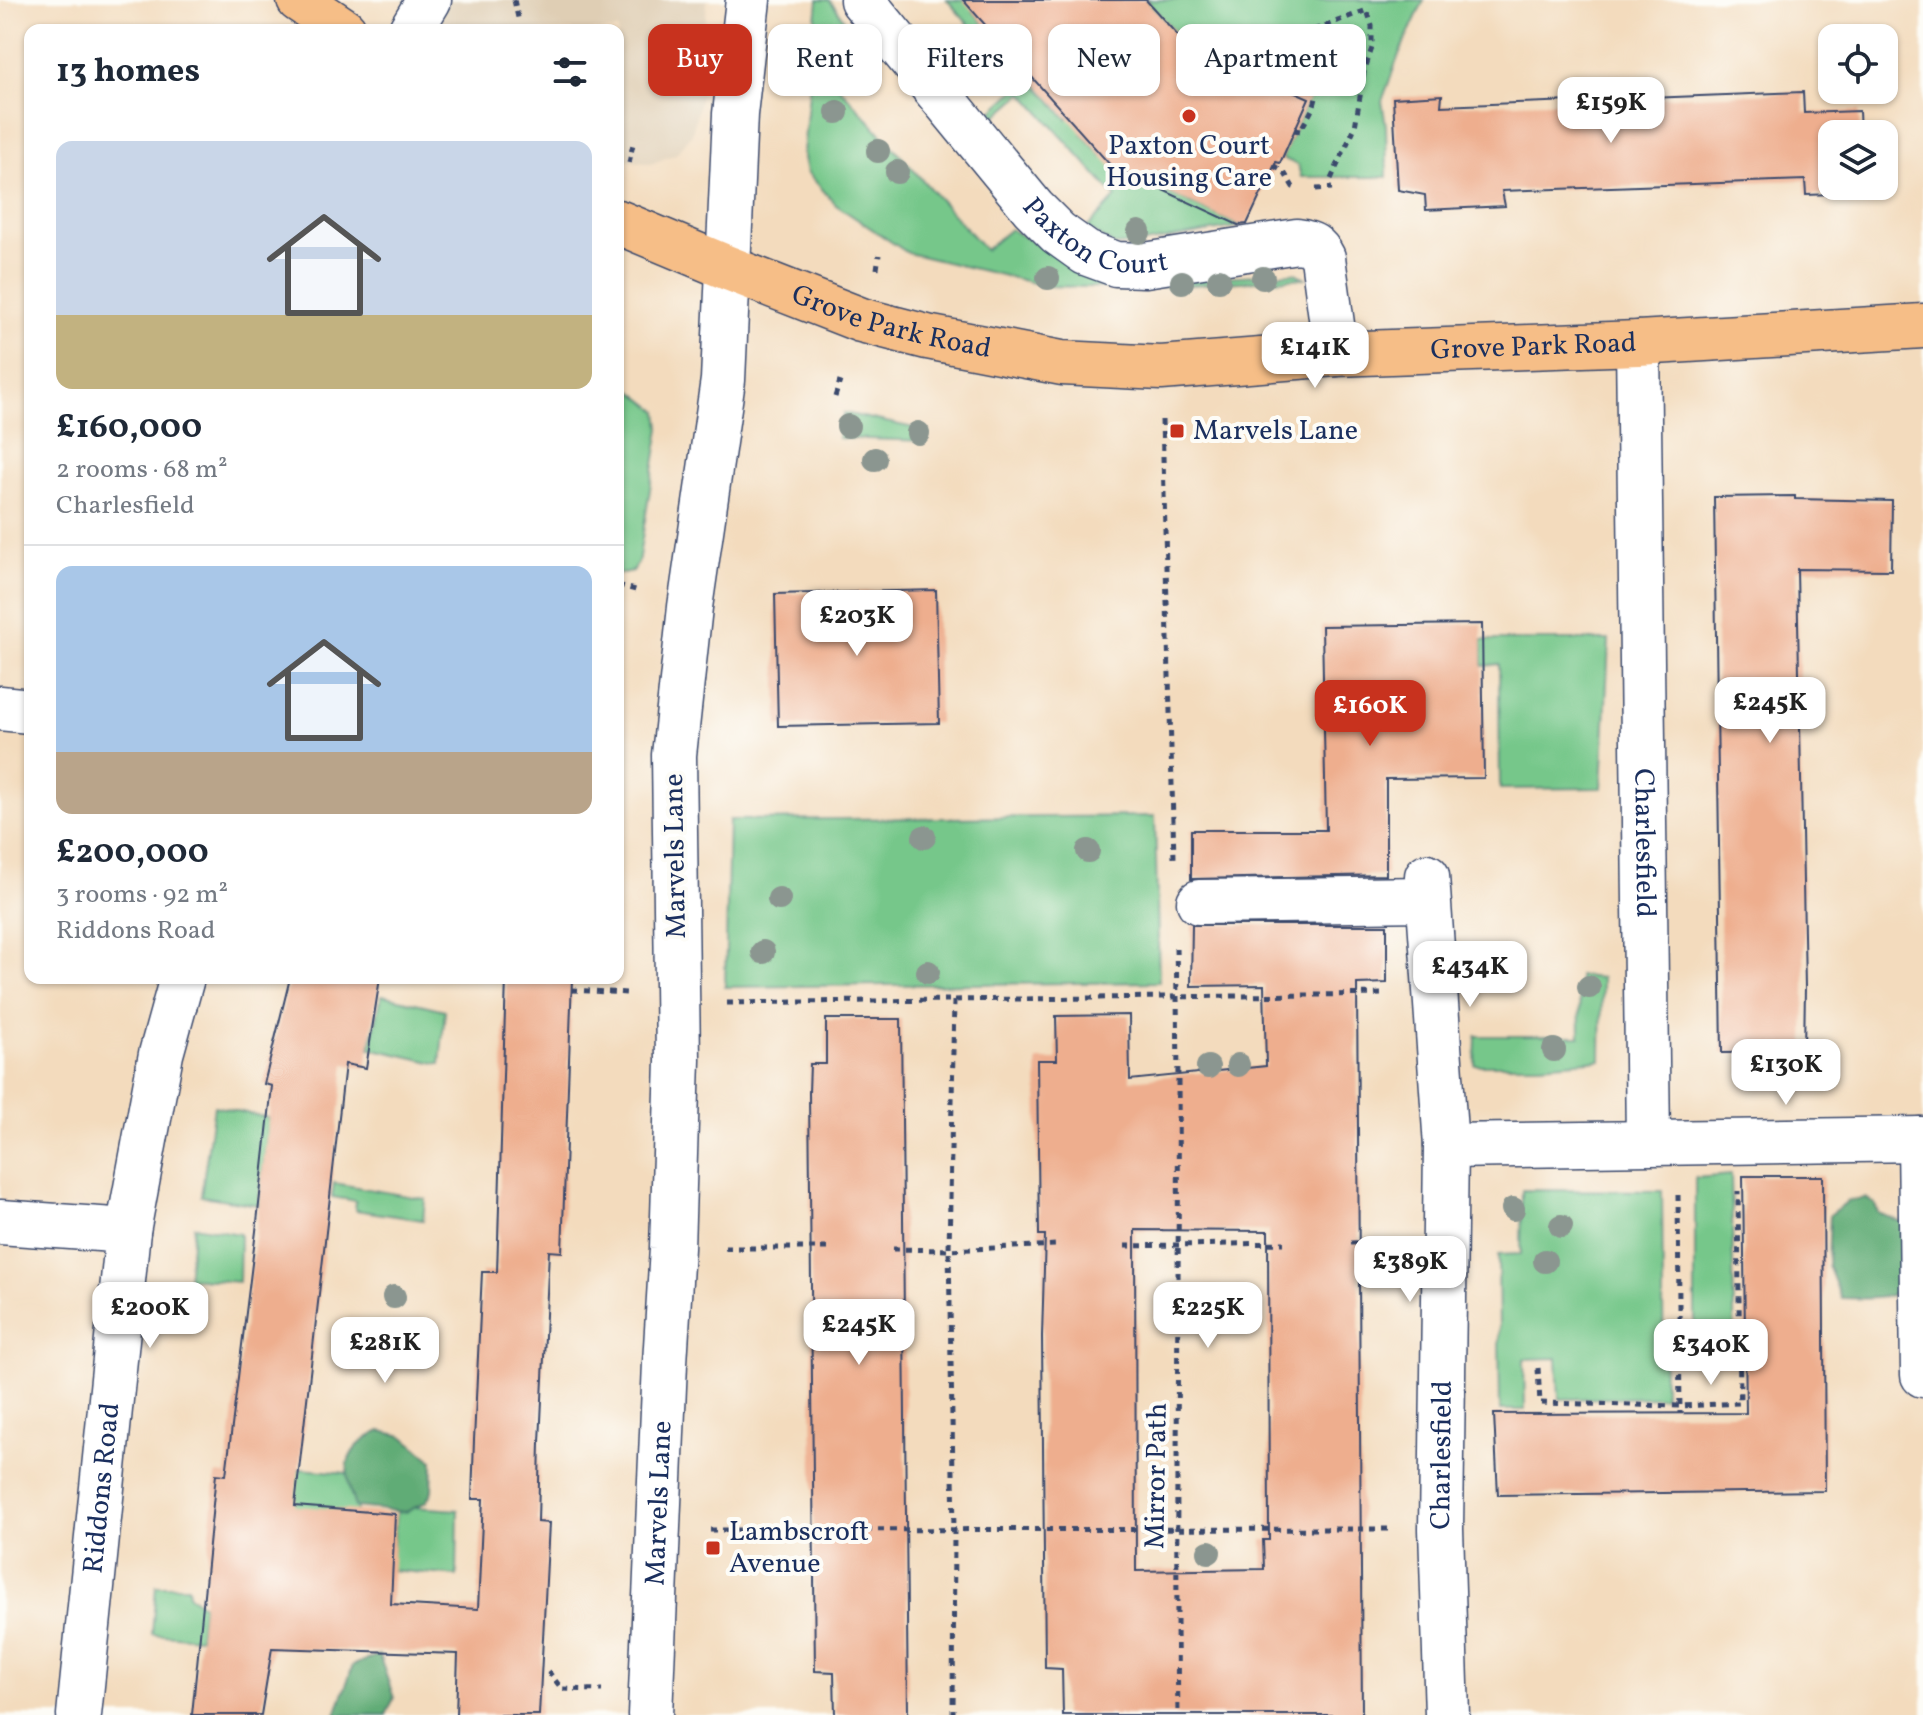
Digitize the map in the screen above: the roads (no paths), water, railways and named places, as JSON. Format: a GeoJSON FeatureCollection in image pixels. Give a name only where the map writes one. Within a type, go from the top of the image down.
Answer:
{"type":"FeatureCollection","features":[{"type":"Feature","properties":{"kind":"main road"},"geometry":{"type":"LineString","coordinates":[[299,0],[335,24]]}},
{"type":"Feature","properties":{"kind":"main road","name":"Grove Park Road"},"geometry":{"type":"LineString","coordinates":[[624,225],[861,320],[927,337],[1062,363],[1161,368],[1336,354],[1638,343],[1923,326]]}},
{"type":"Feature","properties":{"kind":"street"},"geometry":{"type":"LineString","coordinates":[[415,24],[429,0]]}},
{"type":"Feature","properties":{"kind":"street","name":"Marvels Lane"},"geometry":{"type":"LineString","coordinates":[[650,1715],[672,1248],[678,1003],[674,755],[690,607],[723,380],[735,114],[748,0]]}},
{"type":"Feature","properties":{"kind":"street","name":"Paxton Court"},"geometry":{"type":"LineString","coordinates":[[862,0],[1033,208],[1058,233],[1086,253],[1116,264],[1145,265],[1297,241],[1318,248],[1323,258],[1336,354]]}},
{"type":"Feature","properties":{"kind":"street","name":"Charlesfield"},"geometry":{"type":"LineString","coordinates":[[1638,343],[1663,1142]]}},
{"type":"Feature","properties":{"kind":"street"},"geometry":{"type":"LineString","coordinates":[[0,708],[24,710]]}},
{"type":"Feature","properties":{"kind":"street","name":"Charlesfield"},"geometry":{"type":"LineString","coordinates":[[1183,903],[1428,888],[1446,1146],[1441,1529],[1447,1715]]}},
{"type":"Feature","properties":{"kind":"street","name":"Riddons Road"},"geometry":{"type":"LineString","coordinates":[[79,1715],[128,1231],[161,1054],[180,984]]}},
{"type":"Feature","properties":{"kind":"street"},"geometry":{"type":"LineString","coordinates":[[1446,1146],[1922,1139],[1923,1375]]}},
{"type":"Feature","properties":{"kind":"street"},"geometry":{"type":"LineString","coordinates":[[0,1222],[128,1231]]}},
{"type":"Feature","properties":{"kind":"place","name":"Paxton Court Housing Care"},"geometry":{"type":"Point","coordinates":[1189,116]}},
{"type":"Feature","properties":{"kind":"place","name":"Marvels Lane"},"geometry":{"type":"Point","coordinates":[1177,431]}},
{"type":"Feature","properties":{"kind":"place","name":"Lambscroft Avenue"},"geometry":{"type":"Point","coordinates":[713,1548]}}]}
